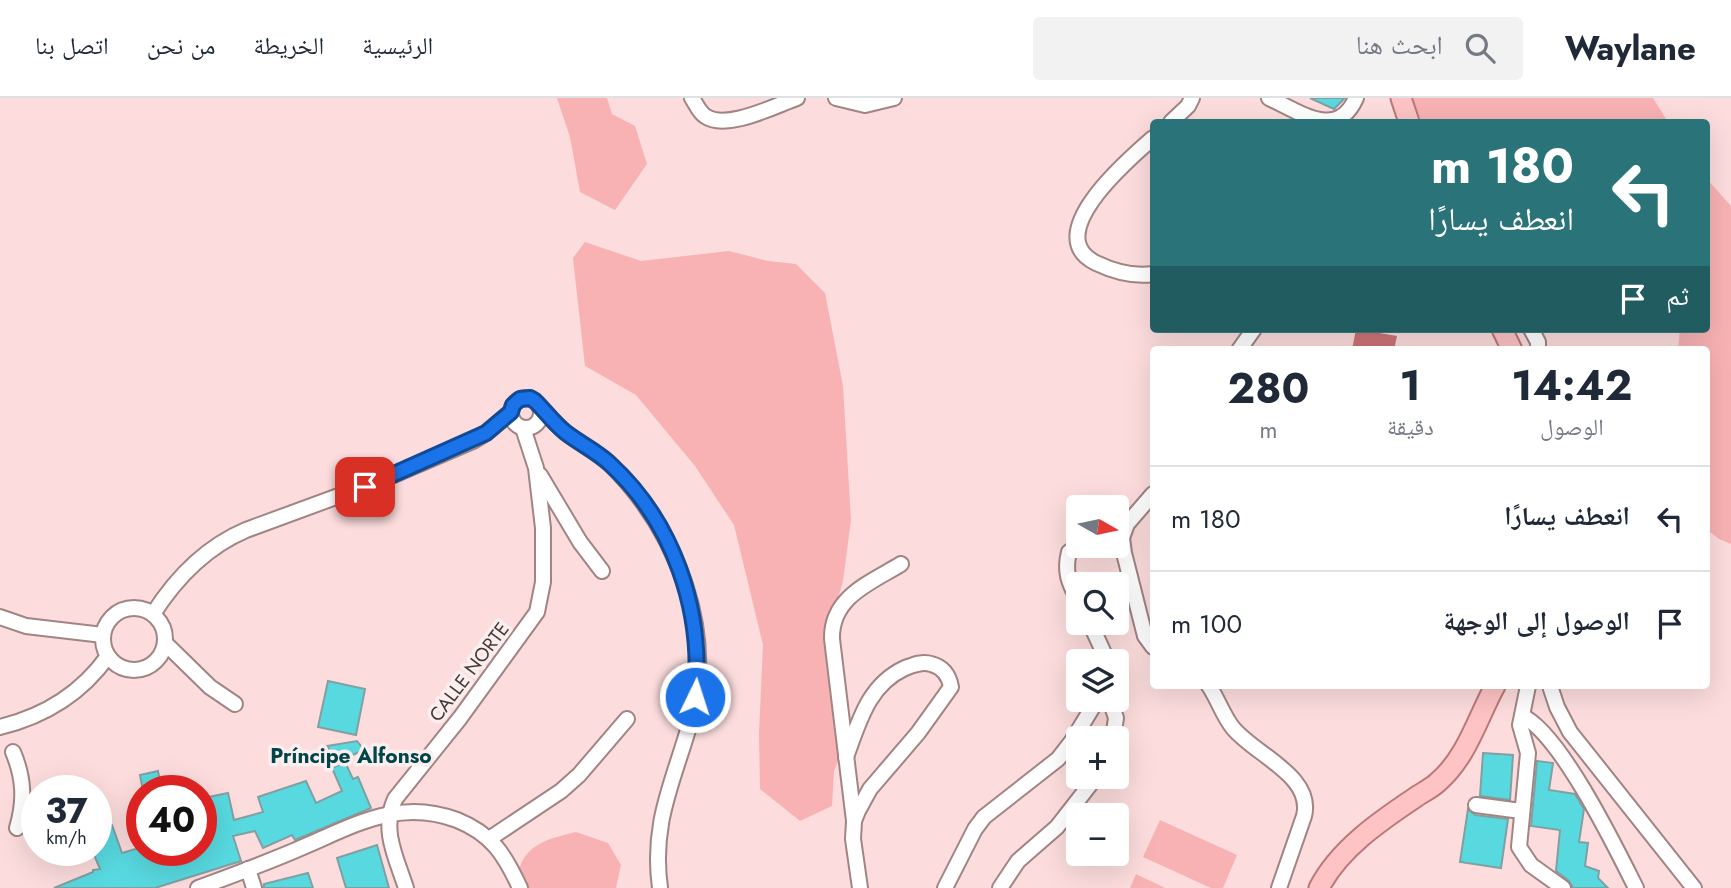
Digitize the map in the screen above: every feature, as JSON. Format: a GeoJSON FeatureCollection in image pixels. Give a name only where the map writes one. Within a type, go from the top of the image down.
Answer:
{"type":"FeatureCollection","features":[{"type":"Feature","properties":{"kind":"main road"},"geometry":{"type":"LineString","coordinates":[[1401,98],[1408,119]]}},
{"type":"Feature","properties":{"kind":"main road"},"geometry":{"type":"LineString","coordinates":[[1319,888],[1352,845],[1437,783],[1452,768],[1465,750],[1494,689]]}},
{"type":"Feature","properties":{"kind":"street"},"geometry":{"type":"LineString","coordinates":[[692,98],[704,116],[726,122],[797,98]]}},
{"type":"Feature","properties":{"kind":"street"},"geometry":{"type":"LineString","coordinates":[[824,98],[865,105],[894,98]]}},
{"type":"Feature","properties":{"kind":"street"},"geometry":{"type":"LineString","coordinates":[[1174,119],[1185,110],[1192,98]]}},
{"type":"Feature","properties":{"kind":"street"},"geometry":{"type":"LineString","coordinates":[[1269,98],[1315,119]]}},
{"type":"Feature","properties":{"kind":"street"},"geometry":{"type":"LineString","coordinates":[[1340,119],[1350,112],[1356,98]]}},
{"type":"Feature","properties":{"kind":"street"},"geometry":{"type":"LineString","coordinates":[[1150,141],[1092,201],[1081,217],[1077,231],[1080,246],[1088,259],[1109,269],[1133,275],[1150,274]]}},
{"type":"Feature","properties":{"kind":"street"},"geometry":{"type":"LineString","coordinates":[[603,571],[580,542],[536,468],[525,427],[511,418],[516,401],[530,398],[565,432],[609,463],[650,512],[675,559],[693,611],[698,654],[695,697],[686,737],[671,776],[661,818],[658,860],[660,888]]}},
{"type":"Feature","properties":{"kind":"street"},"geometry":{"type":"LineString","coordinates":[[525,427],[541,417],[539,405]]}},
{"type":"Feature","properties":{"kind":"street"},"geometry":{"type":"LineString","coordinates":[[486,433],[511,412]]}},
{"type":"Feature","properties":{"kind":"street"},"geometry":{"type":"LineString","coordinates":[[153,614],[172,587],[193,565],[235,535],[382,480],[502,428],[525,427],[565,432]]}},
{"type":"Feature","properties":{"kind":"street","name":"CALLE NORTE"},"geometry":{"type":"LineString","coordinates":[[388,814],[395,799],[460,718],[537,612],[545,558],[536,468]]}},
{"type":"Feature","properties":{"kind":"street"},"geometry":{"type":"LineString","coordinates":[[1150,497],[1131,519],[1124,531],[1122,545],[1145,636],[1150,643]]}},
{"type":"Feature","properties":{"kind":"street"},"geometry":{"type":"LineString","coordinates":[[860,888],[832,639],[833,622],[839,607],[849,596],[901,564]]}},
{"type":"Feature","properties":{"kind":"street"},"geometry":{"type":"LineString","coordinates":[[143,609],[153,614],[164,632],[162,653],[146,668],[135,671],[115,664],[103,646],[107,624],[122,610],[143,609]]}},
{"type":"Feature","properties":{"kind":"street"},"geometry":{"type":"LineString","coordinates":[[0,617],[26,626],[103,635]]}},
{"type":"Feature","properties":{"kind":"street"},"geometry":{"type":"LineString","coordinates":[[165,643],[211,687],[235,704]]}},
{"type":"Feature","properties":{"kind":"street"},"geometry":{"type":"LineString","coordinates":[[0,727],[33,717],[62,702],[88,681],[108,656]]}},
{"type":"Feature","properties":{"kind":"street"},"geometry":{"type":"LineString","coordinates":[[846,757],[866,704],[888,678],[902,669],[922,663],[934,665],[946,674],[951,687],[918,733],[870,789],[854,821]]}},
{"type":"Feature","properties":{"kind":"street"},"geometry":{"type":"LineString","coordinates":[[1211,689],[1225,717],[1238,734],[1295,780],[1303,791],[1306,804],[1304,816],[1279,888]]}},
{"type":"Feature","properties":{"kind":"street"},"geometry":{"type":"LineString","coordinates":[[1527,689],[1520,731],[1528,753],[1518,837],[1522,853],[1531,865],[1560,886]]}},
{"type":"Feature","properties":{"kind":"street"},"geometry":{"type":"LineString","coordinates":[[1551,689],[1570,732],[1694,888]]}},
{"type":"Feature","properties":{"kind":"street"},"geometry":{"type":"LineString","coordinates":[[945,888],[975,829],[984,817],[1058,759],[1073,741],[1090,712]]}},
{"type":"Feature","properties":{"kind":"street"},"geometry":{"type":"LineString","coordinates":[[1522,716],[1543,731],[1571,771],[1636,888]]}},
{"type":"Feature","properties":{"kind":"street"},"geometry":{"type":"LineString","coordinates":[[489,839],[570,783],[627,719]]}},
{"type":"Feature","properties":{"kind":"street"},"geometry":{"type":"LineString","coordinates":[[13,752],[23,789],[17,828]]}},
{"type":"Feature","properties":{"kind":"street"},"geometry":{"type":"LineString","coordinates":[[1000,888],[1018,862],[1057,827],[1087,789]]}},
{"type":"Feature","properties":{"kind":"street"},"geometry":{"type":"LineString","coordinates":[[1476,805],[1521,811]]}},
{"type":"Feature","properties":{"kind":"street"},"geometry":{"type":"LineString","coordinates":[[206,887],[350,826],[406,810],[444,815],[479,829],[501,853],[520,888]]}},
{"type":"Feature","properties":{"kind":"street"},"geometry":{"type":"LineString","coordinates":[[388,814],[389,834],[406,888]]}},
{"type":"Feature","properties":{"kind":"street"},"geometry":{"type":"LineString","coordinates":[[248,869],[254,888]]}},
{"type":"Feature","properties":{"kind":"street"},"geometry":{"type":"LineString","coordinates":[[508,888],[510,870]]}},
{"type":"Feature","properties":{"kind":"shaded area"},"geometry":{"type":"Polygon","coordinates":[[[557,98],[607,98],[612,114],[635,126],[647,164],[615,210],[580,192],[570,137],[557,98]]]}},
{"type":"Feature","properties":{"kind":"shaded area"},"geometry":{"type":"Polygon","coordinates":[[[1412,98],[1653,98],[1666,119],[1420,119],[1412,98]]]}},
{"type":"Feature","properties":{"kind":"shaded area"},"geometry":{"type":"Polygon","coordinates":[[[1710,182],[1731,206],[1731,544],[1710,532],[1710,346],[1678,346],[1680,333],[1710,333],[1710,182]]]}},
{"type":"Feature","properties":{"kind":"shaded area"},"geometry":{"type":"Polygon","coordinates":[[[585,242],[641,261],[729,251],[768,261],[796,264],[825,293],[843,386],[851,520],[843,581],[834,613],[842,751],[834,771],[832,806],[800,821],[760,789],[759,733],[763,645],[734,525],[695,466],[636,395],[585,366],[573,258],[585,242]]]}},
{"type":"Feature","properties":{"kind":"shaded area"},"geometry":{"type":"Polygon","coordinates":[[[1355,333],[1397,336],[1395,346],[1353,346],[1355,333]]]}},
{"type":"Feature","properties":{"kind":"shaded area"},"geometry":{"type":"Polygon","coordinates":[[[1160,820],[1237,855],[1223,888],[1211,888],[1143,857],[1160,820]]]}},
{"type":"Feature","properties":{"kind":"shaded area"},"geometry":{"type":"Polygon","coordinates":[[[576,832],[608,843],[621,865],[616,888],[519,888],[517,881],[522,862],[533,848],[576,832]]]}},
{"type":"Feature","properties":{"kind":"shaded area"},"geometry":{"type":"Polygon","coordinates":[[[1136,874],[1165,888],[1130,888],[1136,874]]]}},
{"type":"Feature","properties":{"kind":"building"},"geometry":{"type":"Polygon","coordinates":[[[1310,98],[1345,98],[1334,109],[1310,98]]]}},
{"type":"Feature","properties":{"kind":"building"},"geometry":{"type":"Polygon","coordinates":[[[328,681],[365,689],[356,735],[318,727],[328,681]]]}},
{"type":"Feature","properties":{"kind":"building"},"geometry":{"type":"Polygon","coordinates":[[[357,741],[364,750],[336,762],[327,746],[357,741]]]}},
{"type":"Feature","properties":{"kind":"building"},"geometry":{"type":"Polygon","coordinates":[[[1483,753],[1513,755],[1510,800],[1480,796],[1483,753]]]}},
{"type":"Feature","properties":{"kind":"building"},"geometry":{"type":"Polygon","coordinates":[[[1537,761],[1553,763],[1549,790],[1575,794],[1584,809],[1579,842],[1588,843],[1585,866],[1599,871],[1598,878],[1608,888],[1573,888],[1569,881],[1556,871],[1560,830],[1531,826],[1537,761]]]}},
{"type":"Feature","properties":{"kind":"building"},"geometry":{"type":"Polygon","coordinates":[[[345,762],[353,779],[358,777],[371,808],[295,840],[292,835],[263,848],[255,831],[233,836],[241,861],[155,888],[54,888],[100,869],[99,866],[112,866],[112,825],[122,853],[126,852],[126,866],[217,866],[217,795],[228,793],[234,820],[263,812],[258,797],[306,781],[316,803],[342,791],[332,768],[345,762]]]}},
{"type":"Feature","properties":{"kind":"building"},"geometry":{"type":"Polygon","coordinates":[[[158,771],[159,775],[140,775],[158,771]]]}},
{"type":"Feature","properties":{"kind":"building"},"geometry":{"type":"Polygon","coordinates":[[[1468,809],[1475,815],[1508,819],[1501,868],[1460,862],[1468,809]]]}},
{"type":"Feature","properties":{"kind":"building"},"geometry":{"type":"Polygon","coordinates":[[[377,845],[389,888],[346,888],[337,858],[377,845]]]}},
{"type":"Feature","properties":{"kind":"building"},"geometry":{"type":"Polygon","coordinates":[[[308,873],[313,888],[264,888],[264,884],[308,873]]]}},
{"type":"Feature","properties":{"kind":"district","name":"Príncipe Alfonso"},"geometry":{"type":"Point","coordinates":[351,756]}},
{"type":"Feature","properties":{"kind":"route"},"geometry":{"type":"LineString","coordinates":[[365,487],[473,441],[511,412],[516,401],[525,397],[535,401],[565,432],[609,463],[637,495],[661,530],[680,569],[693,611],[698,654],[695,697]]}}]}
